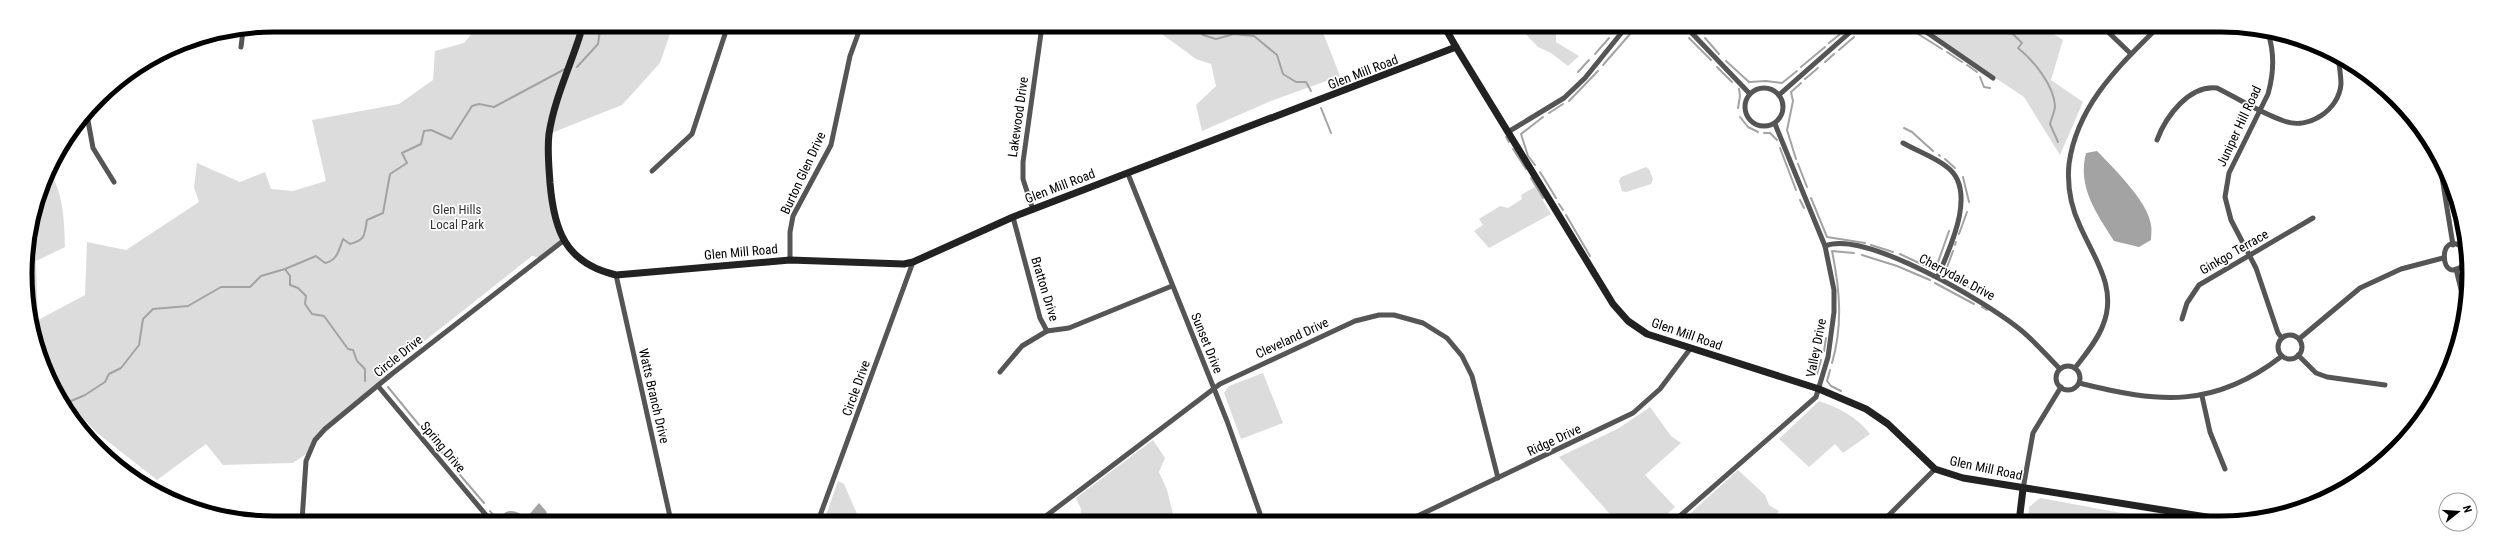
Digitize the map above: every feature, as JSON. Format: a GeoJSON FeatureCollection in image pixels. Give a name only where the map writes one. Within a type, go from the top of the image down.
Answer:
{"type":"FeatureCollection","features":[{"type":"Feature","properties":{"kind":"main road","name":"Glen Mill Road"},"geometry":{"type":"LineString","coordinates":[[580,32],[549,134],[552,208],[563,241],[586,264],[600,271],[616,275],[790,260],[904,264],[913,262],[1013,217],[1456,47],[1622,315],[1634,326],[1648,334],[1690,349],[1819,389],[1866,409],[1882,420],[1935,469],[1963,478],[2023,489],[2199,516]]}},
{"type":"Feature","properties":{"kind":"main road"},"geometry":{"type":"LineString","coordinates":[[1447,32],[1456,47]]}},
{"type":"Feature","properties":{"kind":"main road"},"geometry":{"type":"LineString","coordinates":[[2020,516],[2023,489]]}},
{"type":"Feature","properties":{"kind":"street"},"geometry":{"type":"LineString","coordinates":[[652,171],[692,134],[726,32]]}},
{"type":"Feature","properties":{"kind":"street","name":"Burton Glen Drive"},"geometry":{"type":"LineString","coordinates":[[790,260],[790,232],[793,216],[831,145],[850,56],[859,32]]}},
{"type":"Feature","properties":{"kind":"street","name":"Lakewood Drive"},"geometry":{"type":"LineString","coordinates":[[1033,210],[1023,179],[1023,162],[1041,32]]}},
{"type":"Feature","properties":{"kind":"street"},"geometry":{"type":"LineString","coordinates":[[1508,132],[1564,98],[1585,78],[1622,32]]}},
{"type":"Feature","properties":{"kind":"street"},"geometry":{"type":"LineString","coordinates":[[1692,32],[1750,94]]}},
{"type":"Feature","properties":{"kind":"street"},"geometry":{"type":"LineString","coordinates":[[1779,95],[1850,32]]}},
{"type":"Feature","properties":{"kind":"street"},"geometry":{"type":"LineString","coordinates":[[1926,32],[1994,78]]}},
{"type":"Feature","properties":{"kind":"street"},"geometry":{"type":"LineString","coordinates":[[2109,32],[2131,54]]}},
{"type":"Feature","properties":{"kind":"street"},"geometry":{"type":"LineString","coordinates":[[2075,368],[2099,334],[2105,320],[2108,303],[2107,287],[2102,270],[2079,226],[2072,206],[2069,174],[2072,150],[2102,86],[2153,32]]}},
{"type":"Feature","properties":{"kind":"street"},"geometry":{"type":"LineString","coordinates":[[241,47],[243,34]]}},
{"type":"Feature","properties":{"kind":"street","name":"Juniper Hill Road"},"geometry":{"type":"LineString","coordinates":[[2269,37],[2273,49],[2273,71],[2268,94],[2232,166],[2226,186],[2229,213],[2250,256],[2261,282],[2278,332],[2282,338]]}},
{"type":"Feature","properties":{"kind":"street"},"geometry":{"type":"LineString","coordinates":[[2157,140],[2167,118],[2192,94],[2203,88],[2217,88],[2285,122],[2302,123],[2321,116],[2333,104],[2339,92],[2338,63]]}},
{"type":"Feature","properties":{"kind":"street"},"geometry":{"type":"LineString","coordinates":[[1762,88],[1768,88],[1779,95],[1783,101],[1783,114],[1775,124],[1763,127],[1757,126],[1747,117],[1745,105],[1750,94],[1762,88]]}},
{"type":"Feature","properties":{"kind":"street"},"geometry":{"type":"LineString","coordinates":[[88,119],[93,148],[114,182]]}},
{"type":"Feature","properties":{"kind":"street","name":"Valley Drive"},"geometry":{"type":"LineString","coordinates":[[1680,516],[1813,401],[1819,389],[1828,357],[1834,312],[1834,290],[1825,246],[1775,124]]}},
{"type":"Feature","properties":{"kind":"street"},"geometry":{"type":"LineString","coordinates":[[1903,143],[1947,166],[1954,174],[1961,190],[1961,209],[1938,276]]}},
{"type":"Feature","properties":{"kind":"street","name":"Sunset Drive"},"geometry":{"type":"LineString","coordinates":[[1128,174],[1214,388],[1261,516]]}},
{"type":"Feature","properties":{"kind":"street"},"geometry":{"type":"LineString","coordinates":[[2447,191],[2453,245]]}},
{"type":"Feature","properties":{"kind":"street","name":"Bratton Drive"},"geometry":{"type":"LineString","coordinates":[[1013,217],[1040,318],[1047,331],[1068,328],[1172,286]]}},
{"type":"Feature","properties":{"kind":"street","name":"Ginkgo Terrace"},"geometry":{"type":"LineString","coordinates":[[2182,319],[2187,303],[2199,285],[2314,218]]}},
{"type":"Feature","properties":{"kind":"street","name":"Circle Drive"},"geometry":{"type":"LineString","coordinates":[[302,516],[304,472],[309,452],[325,429],[563,241]]}},
{"type":"Feature","properties":{"kind":"street","name":"Cherrydale Drive"},"geometry":{"type":"LineString","coordinates":[[1825,246],[1831,244],[1853,246],[1893,257],[1938,276],[2004,316],[2019,328],[2060,369]]}},
{"type":"Feature","properties":{"kind":"street"},"geometry":{"type":"LineString","coordinates":[[2456,269],[2446,265],[2443,258],[2446,248],[2453,245],[2460,247]]}},
{"type":"Feature","properties":{"kind":"street"},"geometry":{"type":"LineString","coordinates":[[2299,339],[2367,284],[2414,264],[2443,258]]}},
{"type":"Feature","properties":{"kind":"street","name":"Circle Drive"},"geometry":{"type":"LineString","coordinates":[[820,516],[913,262]]}},
{"type":"Feature","properties":{"kind":"street"},"geometry":{"type":"LineString","coordinates":[[2456,269],[2461,266]]}},
{"type":"Feature","properties":{"kind":"street"},"geometry":{"type":"LineString","coordinates":[[2456,269],[2461,290]]}},
{"type":"Feature","properties":{"kind":"street","name":"Watts Branch Drive"},"geometry":{"type":"LineString","coordinates":[[616,275],[670,516]]}},
{"type":"Feature","properties":{"kind":"street","name":"Cleveland Drive"},"geometry":{"type":"LineString","coordinates":[[1046,516],[1214,388],[1361,319],[1388,315],[1414,320],[1440,333],[1455,347],[1472,376],[1498,478]]}},
{"type":"Feature","properties":{"kind":"street"},"geometry":{"type":"LineString","coordinates":[[1000,372],[1022,346],[1047,331]]}},
{"type":"Feature","properties":{"kind":"street"},"geometry":{"type":"LineString","coordinates":[[2293,335],[2299,339],[2302,346],[2298,356],[2292,359],[2282,356],[2278,345],[2282,338],[2293,335]]}},
{"type":"Feature","properties":{"kind":"street","name":"Ridge Drive"},"geometry":{"type":"LineString","coordinates":[[1418,516],[1613,424],[1642,407],[1670,379],[1690,349]]}},
{"type":"Feature","properties":{"kind":"street"},"geometry":{"type":"LineString","coordinates":[[2079,383],[2160,398],[2202,396],[2227,389],[2250,379],[2282,356]]}},
{"type":"Feature","properties":{"kind":"street"},"geometry":{"type":"LineString","coordinates":[[2298,356],[2316,373],[2327,377],[2385,385]]}},
{"type":"Feature","properties":{"kind":"street"},"geometry":{"type":"LineString","coordinates":[[2069,366],[2075,368],[2080,375],[2079,383],[2071,389],[2061,387],[2057,376],[2060,369],[2069,366]]}},
{"type":"Feature","properties":{"kind":"street","name":"Spring Drive"},"geometry":{"type":"LineString","coordinates":[[378,386],[487,516]]}},
{"type":"Feature","properties":{"kind":"street"},"geometry":{"type":"LineString","coordinates":[[2023,489],[2033,433],[2061,387]]}},
{"type":"Feature","properties":{"kind":"street"},"geometry":{"type":"LineString","coordinates":[[2202,396],[2210,432],[2225,469]]}},
{"type":"Feature","properties":{"kind":"street"},"geometry":{"type":"LineString","coordinates":[[1888,516],[1935,469]]}},
{"type":"Feature","properties":{"kind":"green space","name":"Glen Hills Local Park"},"geometry":{"type":"Polygon","coordinates":[[[470,32],[574,32],[574,34],[579,35],[579,32],[671,32],[660,63],[622,105],[549,134],[552,208],[563,241],[541,258],[532,256],[379,377],[383,382],[325,429],[309,452],[293,463],[223,465],[206,444],[157,480],[96,432],[72,407],[64,395],[50,367],[40,337],[34,306],[32,274],[34,242],[40,211],[52,177],[58,189],[62,208],[65,247],[36,261],[38,320],[85,295],[87,242],[126,250],[199,202],[194,187],[197,163],[240,182],[265,172],[271,189],[293,191],[326,181],[312,120],[399,104],[433,80],[435,51],[464,43],[470,36],[470,32]]]}},
{"type":"Feature","properties":{"kind":"green space"},"geometry":{"type":"Polygon","coordinates":[[[1159,32],[1321,32],[1324,35],[1340,76],[1271,101],[1202,131],[1196,105],[1216,86],[1211,64],[1196,59],[1159,32]]]}},
{"type":"Feature","properties":{"kind":"green space"},"geometry":{"type":"Polygon","coordinates":[[[1524,32],[1556,32],[1556,42],[1579,56],[1568,66],[1551,53],[1538,47],[1524,32]]]}},
{"type":"Feature","properties":{"kind":"green space"},"geometry":{"type":"Polygon","coordinates":[[[1926,32],[2051,32],[2063,40],[2051,80],[2083,102],[2060,155],[2024,97],[1926,32]]]}},
{"type":"Feature","properties":{"kind":"green space"},"geometry":{"type":"Polygon","coordinates":[[[1646,167],[1649,169],[1653,179],[1651,184],[1626,192],[1622,191],[1619,181],[1621,177],[1646,167]]]}},
{"type":"Feature","properties":{"kind":"green space"},"geometry":{"type":"Polygon","coordinates":[[[1535,187],[1551,214],[1489,248],[1474,231],[1483,225],[1479,219],[1500,206],[1508,208],[1522,199],[1521,195],[1535,187]]]}},
{"type":"Feature","properties":{"kind":"green space"},"geometry":{"type":"Polygon","coordinates":[[[1263,373],[1283,423],[1241,439],[1224,393],[1229,386],[1263,373]]]}},
{"type":"Feature","properties":{"kind":"green space"},"geometry":{"type":"Polygon","coordinates":[[[1819,401],[1847,413],[1859,422],[1870,434],[1843,453],[1835,444],[1809,467],[1779,439],[1819,401]]]}},
{"type":"Feature","properties":{"kind":"green space"},"geometry":{"type":"Polygon","coordinates":[[[1650,407],[1671,436],[1681,443],[1645,475],[1675,507],[1665,516],[1612,516],[1559,457],[1619,428],[1650,407]]]}},
{"type":"Feature","properties":{"kind":"green space"},"geometry":{"type":"Polygon","coordinates":[[[1153,440],[1165,458],[1159,472],[1167,490],[1174,516],[1080,516],[1081,509],[1076,498],[1153,440]]]}},
{"type":"Feature","properties":{"kind":"green space"},"geometry":{"type":"Polygon","coordinates":[[[1738,470],[1765,495],[1769,505],[1779,511],[1776,516],[1688,516],[1738,470]]]}},
{"type":"Feature","properties":{"kind":"green space"},"geometry":{"type":"Polygon","coordinates":[[[838,481],[844,484],[858,516],[826,516],[838,481]]]}},
{"type":"Feature","properties":{"kind":"green space"},"geometry":{"type":"Polygon","coordinates":[[[2040,498],[2138,516],[2028,516],[2029,507],[2040,498]]]}},
{"type":"Feature","properties":{"kind":"shaded area"},"geometry":{"type":"Polygon","coordinates":[[[2097,151],[2129,185],[2144,206],[2151,227],[2151,240],[2139,247],[2114,241],[2090,200],[2086,189],[2084,165],[2086,153],[2097,151]]]}},
{"type":"Feature","properties":{"kind":"shaded area"},"geometry":{"type":"Polygon","coordinates":[[[539,503],[546,511],[548,516],[528,516],[539,503]]]}},
{"type":"Feature","properties":{"kind":"shaded area"},"geometry":{"type":"Polygon","coordinates":[[[508,511],[524,516],[502,515],[508,511]]]}},
{"type":"Feature","properties":{"kind":"waterway"},"geometry":{"type":"LineString","coordinates":[[577,67],[598,44],[600,32]]}},
{"type":"Feature","properties":{"kind":"waterway"},"geometry":{"type":"LineString","coordinates":[[1200,32],[1203,35],[1216,39],[1234,34],[1254,36],[1277,55],[1283,74],[1296,82],[1306,82],[1311,91]]}},
{"type":"Feature","properties":{"kind":"waterway"},"geometry":{"type":"LineString","coordinates":[[1603,65],[1632,32]]}},
{"type":"Feature","properties":{"kind":"waterway"},"geometry":{"type":"LineString","coordinates":[[1829,43],[1843,32]]}},
{"type":"Feature","properties":{"kind":"waterway"},"geometry":{"type":"LineString","coordinates":[[1915,32],[1942,49]]}},
{"type":"Feature","properties":{"kind":"waterway"},"geometry":{"type":"LineString","coordinates":[[2003,32],[2013,34],[2022,43],[2018,48],[2036,66],[2047,82],[2054,98],[2055,106],[2050,124],[2058,142]]}},
{"type":"Feature","properties":{"kind":"waterway"},"geometry":{"type":"LineString","coordinates":[[1839,50],[1854,37]]}},
{"type":"Feature","properties":{"kind":"waterway"},"geometry":{"type":"LineString","coordinates":[[1595,54],[1609,38]]}},
{"type":"Feature","properties":{"kind":"waterway"},"geometry":{"type":"LineString","coordinates":[[1689,38],[1711,60]]}},
{"type":"Feature","properties":{"kind":"waterway"},"geometry":{"type":"LineString","coordinates":[[1705,38],[1719,54]]}},
{"type":"Feature","properties":{"kind":"waterway"},"geometry":{"type":"LineString","coordinates":[[1801,67],[1825,47]]}},
{"type":"Feature","properties":{"kind":"waterway"},"geometry":{"type":"LineString","coordinates":[[1947,52],[1962,62]]}},
{"type":"Feature","properties":{"kind":"waterway"},"geometry":{"type":"LineString","coordinates":[[1825,62],[1834,54]]}},
{"type":"Feature","properties":{"kind":"waterway"},"geometry":{"type":"LineString","coordinates":[[1578,72],[1589,60]]}},
{"type":"Feature","properties":{"kind":"waterway"},"geometry":{"type":"LineString","coordinates":[[1726,61],[1749,82],[1766,81],[1782,83],[1797,71]]}},
{"type":"Feature","properties":{"kind":"waterway"},"geometry":{"type":"LineString","coordinates":[[1967,65],[1977,72]]}},
{"type":"Feature","properties":{"kind":"waterway"},"geometry":{"type":"LineString","coordinates":[[1717,67],[1732,82]]}},
{"type":"Feature","properties":{"kind":"waterway"},"geometry":{"type":"LineString","coordinates":[[1805,79],[1818,68]]}},
{"type":"Feature","properties":{"kind":"waterway"},"geometry":{"type":"LineString","coordinates":[[68,401],[71,401],[85,395],[105,382],[109,374],[121,368],[139,345],[143,319],[153,309],[188,306],[221,287],[250,287],[261,276],[285,269],[316,256],[325,263],[332,260],[339,251],[343,239],[350,244],[359,241],[365,233],[367,220],[383,213],[390,174],[407,163],[402,153],[421,144],[424,131],[431,130],[451,139],[472,106],[479,104],[494,107],[565,69]]}},
{"type":"Feature","properties":{"kind":"waterway"},"geometry":{"type":"LineString","coordinates":[[1569,101],[1598,71]]}},
{"type":"Feature","properties":{"kind":"waterway"},"geometry":{"type":"LineString","coordinates":[[1980,77],[1984,87],[1990,88]]}},
{"type":"Feature","properties":{"kind":"waterway"},"geometry":{"type":"LineString","coordinates":[[1796,159],[1787,130],[1793,101],[1791,92],[1801,83]]}},
{"type":"Feature","properties":{"kind":"waterway"},"geometry":{"type":"LineString","coordinates":[[1738,108],[1740,96],[1739,89]]}},
{"type":"Feature","properties":{"kind":"waterway"},"geometry":{"type":"LineString","coordinates":[[1549,113],[1563,104]]}},
{"type":"Feature","properties":{"kind":"waterway"},"geometry":{"type":"LineString","coordinates":[[1321,108],[1331,133]]}},
{"type":"Feature","properties":{"kind":"waterway"},"geometry":{"type":"LineString","coordinates":[[1535,165],[1528,156],[1521,134],[1543,117]]}},
{"type":"Feature","properties":{"kind":"waterway"},"geometry":{"type":"LineString","coordinates":[[1740,117],[1748,127],[1758,132]]}},
{"type":"Feature","properties":{"kind":"waterway"},"geometry":{"type":"LineString","coordinates":[[1904,128],[1912,132],[1933,151]]}},
{"type":"Feature","properties":{"kind":"waterway"},"geometry":{"type":"LineString","coordinates":[[1764,133],[1770,133],[1777,140]]}},
{"type":"Feature","properties":{"kind":"waterway"},"geometry":{"type":"LineString","coordinates":[[1506,137],[1509,142]]}},
{"type":"Feature","properties":{"kind":"waterway"},"geometry":{"type":"LineString","coordinates":[[1780,148],[1796,190]]}},
{"type":"Feature","properties":{"kind":"waterway"},"geometry":{"type":"LineString","coordinates":[[1513,149],[1526,169]]}},
{"type":"Feature","properties":{"kind":"waterway"},"geometry":{"type":"LineString","coordinates":[[1945,159],[1955,168]]}},
{"type":"Feature","properties":{"kind":"waterway"},"geometry":{"type":"LineString","coordinates":[[1798,164],[1807,187]]}},
{"type":"Feature","properties":{"kind":"waterway"},"geometry":{"type":"LineString","coordinates":[[1540,172],[1556,198]]}},
{"type":"Feature","properties":{"kind":"waterway"},"geometry":{"type":"LineString","coordinates":[[1963,177],[1969,202]]}},
{"type":"Feature","properties":{"kind":"waterway"},"geometry":{"type":"LineString","coordinates":[[1531,178],[1543,198]]}},
{"type":"Feature","properties":{"kind":"waterway"},"geometry":{"type":"LineString","coordinates":[[1811,198],[1827,237],[1865,243]]}},
{"type":"Feature","properties":{"kind":"waterway"},"geometry":{"type":"LineString","coordinates":[[1800,200],[1804,208]]}},
{"type":"Feature","properties":{"kind":"waterway"},"geometry":{"type":"LineString","coordinates":[[1559,204],[1563,210]]}},
{"type":"Feature","properties":{"kind":"waterway"},"geometry":{"type":"LineString","coordinates":[[1959,234],[1967,212]]}},
{"type":"Feature","properties":{"kind":"waterway"},"geometry":{"type":"LineString","coordinates":[[1566,215],[1590,256]]}},
{"type":"Feature","properties":{"kind":"waterway"},"geometry":{"type":"LineString","coordinates":[[1931,268],[1937,265],[1949,231]]}},
{"type":"Feature","properties":{"kind":"waterway"},"geometry":{"type":"LineString","coordinates":[[1871,245],[1893,252]]}},
{"type":"Feature","properties":{"kind":"waterway"},"geometry":{"type":"LineString","coordinates":[[1832,363],[1838,335],[1839,321],[1837,280],[1832,251],[1854,253]]}},
{"type":"Feature","properties":{"kind":"waterway"},"geometry":{"type":"LineString","coordinates":[[1953,251],[1946,270],[1947,275],[1968,287]]}},
{"type":"Feature","properties":{"kind":"waterway"},"geometry":{"type":"LineString","coordinates":[[1900,254],[1934,270]]}},
{"type":"Feature","properties":{"kind":"waterway"},"geometry":{"type":"LineString","coordinates":[[1862,255],[1897,266],[1930,280]]}},
{"type":"Feature","properties":{"kind":"waterway"},"geometry":{"type":"LineString","coordinates":[[285,269],[290,276],[290,285],[298,288],[306,296],[305,304],[312,314],[324,316],[348,349],[353,350],[357,361],[365,369],[365,381]]}},
{"type":"Feature","properties":{"kind":"waterway"},"geometry":{"type":"LineString","coordinates":[[1935,283],[1974,304]]}},
{"type":"Feature","properties":{"kind":"waterway"},"geometry":{"type":"LineString","coordinates":[[1974,290],[1986,296]]}},
{"type":"Feature","properties":{"kind":"waterway"},"geometry":{"type":"LineString","coordinates":[[1982,307],[1987,310]]}},
{"type":"Feature","properties":{"kind":"waterway"},"geometry":{"type":"LineString","coordinates":[[1824,351],[1826,338]]}},
{"type":"Feature","properties":{"kind":"waterway"},"geometry":{"type":"LineString","coordinates":[[1817,374],[1821,360]]}},
{"type":"Feature","properties":{"kind":"waterway"},"geometry":{"type":"LineString","coordinates":[[1830,370],[1827,381],[1831,386],[1841,391]]}},
{"type":"Feature","properties":{"kind":"waterway"},"geometry":{"type":"LineString","coordinates":[[388,387],[419,425]]}},
{"type":"Feature","properties":{"kind":"waterway"},"geometry":{"type":"LineString","coordinates":[[425,432],[454,467]]}},
{"type":"Feature","properties":{"kind":"waterway"},"geometry":{"type":"LineString","coordinates":[[460,475],[484,503]]}},
{"type":"Feature","properties":{"kind":"waterway"},"geometry":{"type":"LineString","coordinates":[[490,511],[494,516]]}}]}
